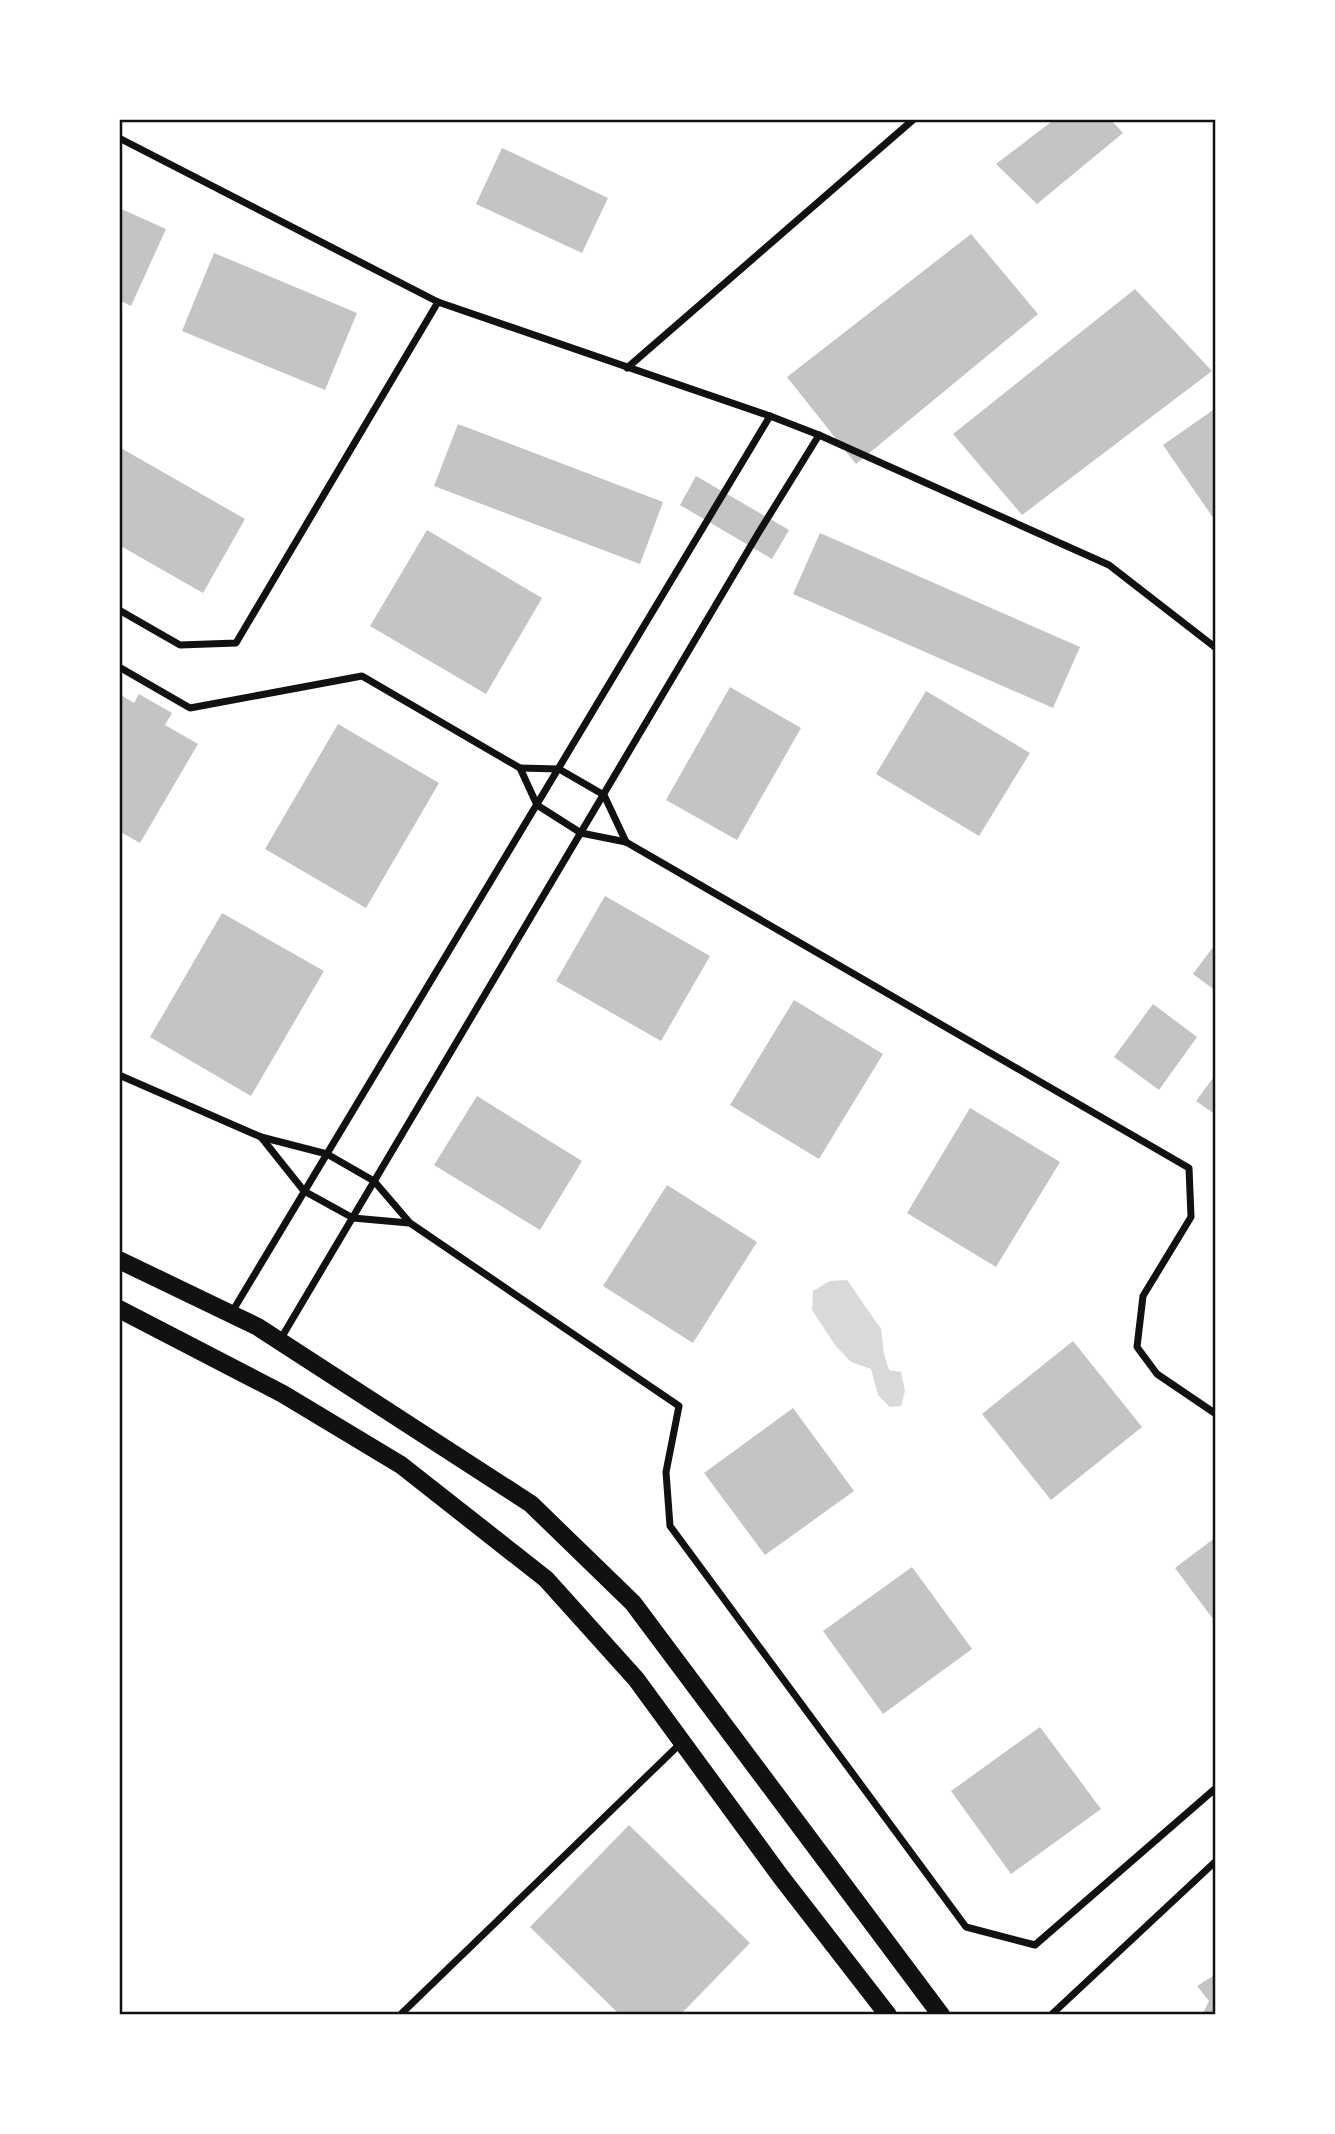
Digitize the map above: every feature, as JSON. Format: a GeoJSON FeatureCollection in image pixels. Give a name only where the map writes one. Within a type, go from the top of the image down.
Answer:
{"type":"FeatureCollection","features":[{"type":"Feature","properties":{"kind":"main road"},"geometry":{"type":"LineString","coordinates":[[119,1260],[280,1341],[531,1504],[633,1603],[941,2015]]}},
{"type":"Feature","properties":{"kind":"main road"},"geometry":{"type":"LineString","coordinates":[[119,1309],[283,1394],[401,1465],[546,1579],[636,1679],[781,1877],[888,2015]]}},
{"type":"Feature","properties":{"kind":"street"},"geometry":{"type":"LineString","coordinates":[[627,368],[914,119]]}},
{"type":"Feature","properties":{"kind":"street"},"geometry":{"type":"LineString","coordinates":[[119,138],[438,302],[819,435],[1109,565],[1216,648]]}},
{"type":"Feature","properties":{"kind":"street"},"geometry":{"type":"LineString","coordinates":[[119,610],[180,645],[236,643],[438,302]]}},
{"type":"Feature","properties":{"kind":"street"},"geometry":{"type":"LineString","coordinates":[[231,1314],[770,416]]}},
{"type":"Feature","properties":{"kind":"street"},"geometry":{"type":"LineString","coordinates":[[280,1341],[819,435]]}},
{"type":"Feature","properties":{"kind":"street"},"geometry":{"type":"LineString","coordinates":[[119,667],[190,708],[362,676],[520,768],[559,769],[604,795],[626,842]]}},
{"type":"Feature","properties":{"kind":"street"},"geometry":{"type":"LineString","coordinates":[[520,768],[537,805],[581,833],[626,842],[1189,1168],[1191,1217],[1143,1296],[1137,1347],[1157,1374],[1216,1414]]}},
{"type":"Feature","properties":{"kind":"street"},"geometry":{"type":"LineString","coordinates":[[119,1075],[261,1137],[327,1154],[374,1181],[410,1223],[679,1406],[666,1472],[670,1526],[966,1927],[1035,1945],[1216,1788]]}},
{"type":"Feature","properties":{"kind":"street"},"geometry":{"type":"LineString","coordinates":[[261,1137],[304,1191],[353,1217],[410,1223]]}},
{"type":"Feature","properties":{"kind":"street"},"geometry":{"type":"LineString","coordinates":[[400,2015],[682,1742]]}},
{"type":"Feature","properties":{"kind":"street"},"geometry":{"type":"LineString","coordinates":[[1051,2015],[1216,1861]]}},
{"type":"Feature","properties":{"kind":"shaded area"},"geometry":{"type":"Polygon","coordinates":[[[847,1280],[881,1329],[889,1370],[901,1372],[905,1391],[901,1406],[890,1407],[878,1395],[871,1369],[851,1362],[835,1345],[812,1310],[813,1291],[830,1281],[847,1280]]]}},
{"type":"Feature","properties":{"kind":"building"},"geometry":{"type":"Polygon","coordinates":[[[1055,119],[1110,119],[1123,133],[1037,204],[996,164],[1055,119]]]}},
{"type":"Feature","properties":{"kind":"building"},"geometry":{"type":"Polygon","coordinates":[[[502,148],[608,198],[582,253],[476,204],[502,148]]]}},
{"type":"Feature","properties":{"kind":"building"},"geometry":{"type":"Polygon","coordinates":[[[119,208],[166,229],[131,306],[119,300],[119,208]]]}},
{"type":"Feature","properties":{"kind":"building"},"geometry":{"type":"Polygon","coordinates":[[[971,234],[1038,314],[856,464],[787,377],[971,234]]]}},
{"type":"Feature","properties":{"kind":"building"},"geometry":{"type":"Polygon","coordinates":[[[214,253],[357,313],[325,390],[182,331],[214,253]]]}},
{"type":"Feature","properties":{"kind":"building"},"geometry":{"type":"Polygon","coordinates":[[[1135,289],[1212,371],[1022,515],[953,434],[1135,289]]]}},
{"type":"Feature","properties":{"kind":"building"},"geometry":{"type":"Polygon","coordinates":[[[1216,408],[1216,522],[1163,445],[1216,408]]]}},
{"type":"Feature","properties":{"kind":"building"},"geometry":{"type":"Polygon","coordinates":[[[458,424],[663,502],[640,564],[434,486],[458,424]]]}},
{"type":"Feature","properties":{"kind":"building"},"geometry":{"type":"Polygon","coordinates":[[[119,447],[245,519],[203,593],[119,545],[119,447]]]}},
{"type":"Feature","properties":{"kind":"building"},"geometry":{"type":"Polygon","coordinates":[[[696,476],[789,530],[772,559],[680,505],[696,476]]]}},
{"type":"Feature","properties":{"kind":"building"},"geometry":{"type":"Polygon","coordinates":[[[427,530],[542,598],[486,694],[370,626],[427,530]]]}},
{"type":"Feature","properties":{"kind":"building"},"geometry":{"type":"Polygon","coordinates":[[[820,533],[1080,647],[1053,708],[793,594],[820,533]]]}},
{"type":"Feature","properties":{"kind":"building"},"geometry":{"type":"Polygon","coordinates":[[[730,687],[801,728],[737,840],[666,800],[730,687]]]}},
{"type":"Feature","properties":{"kind":"building"},"geometry":{"type":"Polygon","coordinates":[[[926,691],[1030,753],[979,836],[876,774],[926,691]]]}},
{"type":"Feature","properties":{"kind":"building"},"geometry":{"type":"Polygon","coordinates":[[[119,694],[134,703],[139,694],[172,713],[165,725],[198,744],[140,843],[119,831],[119,694]]]}},
{"type":"Feature","properties":{"kind":"building"},"geometry":{"type":"Polygon","coordinates":[[[338,724],[439,783],[366,908],[265,849],[338,724]]]}},
{"type":"Feature","properties":{"kind":"building"},"geometry":{"type":"Polygon","coordinates":[[[605,896],[710,956],[661,1041],[556,981],[605,896]]]}},
{"type":"Feature","properties":{"kind":"building"},"geometry":{"type":"Polygon","coordinates":[[[222,913],[324,971],[251,1096],[150,1037],[222,913]]]}},
{"type":"Feature","properties":{"kind":"building"},"geometry":{"type":"Polygon","coordinates":[[[1216,943],[1216,991],[1193,974],[1216,943]]]}},
{"type":"Feature","properties":{"kind":"building"},"geometry":{"type":"Polygon","coordinates":[[[794,1000],[883,1054],[819,1159],[730,1105],[794,1000]]]}},
{"type":"Feature","properties":{"kind":"building"},"geometry":{"type":"Polygon","coordinates":[[[1153,1004],[1197,1037],[1159,1090],[1114,1057],[1153,1004]]]}},
{"type":"Feature","properties":{"kind":"building"},"geometry":{"type":"Polygon","coordinates":[[[1216,1074],[1216,1115],[1196,1101],[1216,1074]]]}},
{"type":"Feature","properties":{"kind":"building"},"geometry":{"type":"Polygon","coordinates":[[[477,1096],[582,1161],[540,1230],[434,1165],[477,1096]]]}},
{"type":"Feature","properties":{"kind":"building"},"geometry":{"type":"Polygon","coordinates":[[[970,1108],[1060,1162],[996,1267],[907,1213],[970,1108]]]}},
{"type":"Feature","properties":{"kind":"building"},"geometry":{"type":"Polygon","coordinates":[[[667,1185],[757,1242],[693,1343],[603,1286],[667,1185]]]}},
{"type":"Feature","properties":{"kind":"building"},"geometry":{"type":"Polygon","coordinates":[[[1073,1341],[1142,1427],[1051,1500],[982,1414],[1073,1341]]]}},
{"type":"Feature","properties":{"kind":"building"},"geometry":{"type":"Polygon","coordinates":[[[793,1408],[854,1491],[765,1555],[704,1473],[793,1408]]]}},
{"type":"Feature","properties":{"kind":"building"},"geometry":{"type":"Polygon","coordinates":[[[1216,1537],[1216,1623],[1175,1568],[1216,1537]]]}},
{"type":"Feature","properties":{"kind":"building"},"geometry":{"type":"Polygon","coordinates":[[[912,1567],[972,1649],[883,1714],[823,1631],[912,1567]]]}},
{"type":"Feature","properties":{"kind":"building"},"geometry":{"type":"Polygon","coordinates":[[[1040,1727],[1101,1809],[1011,1874],[951,1791],[1040,1727]]]}},
{"type":"Feature","properties":{"kind":"building"},"geometry":{"type":"Polygon","coordinates":[[[629,1825],[750,1943],[680,2015],[620,2015],[530,1927],[629,1825]]]}},
{"type":"Feature","properties":{"kind":"building"},"geometry":{"type":"Polygon","coordinates":[[[1216,1974],[1216,2015],[1202,2015],[1209,2001],[1197,1986],[1216,1974]]]}}]}
